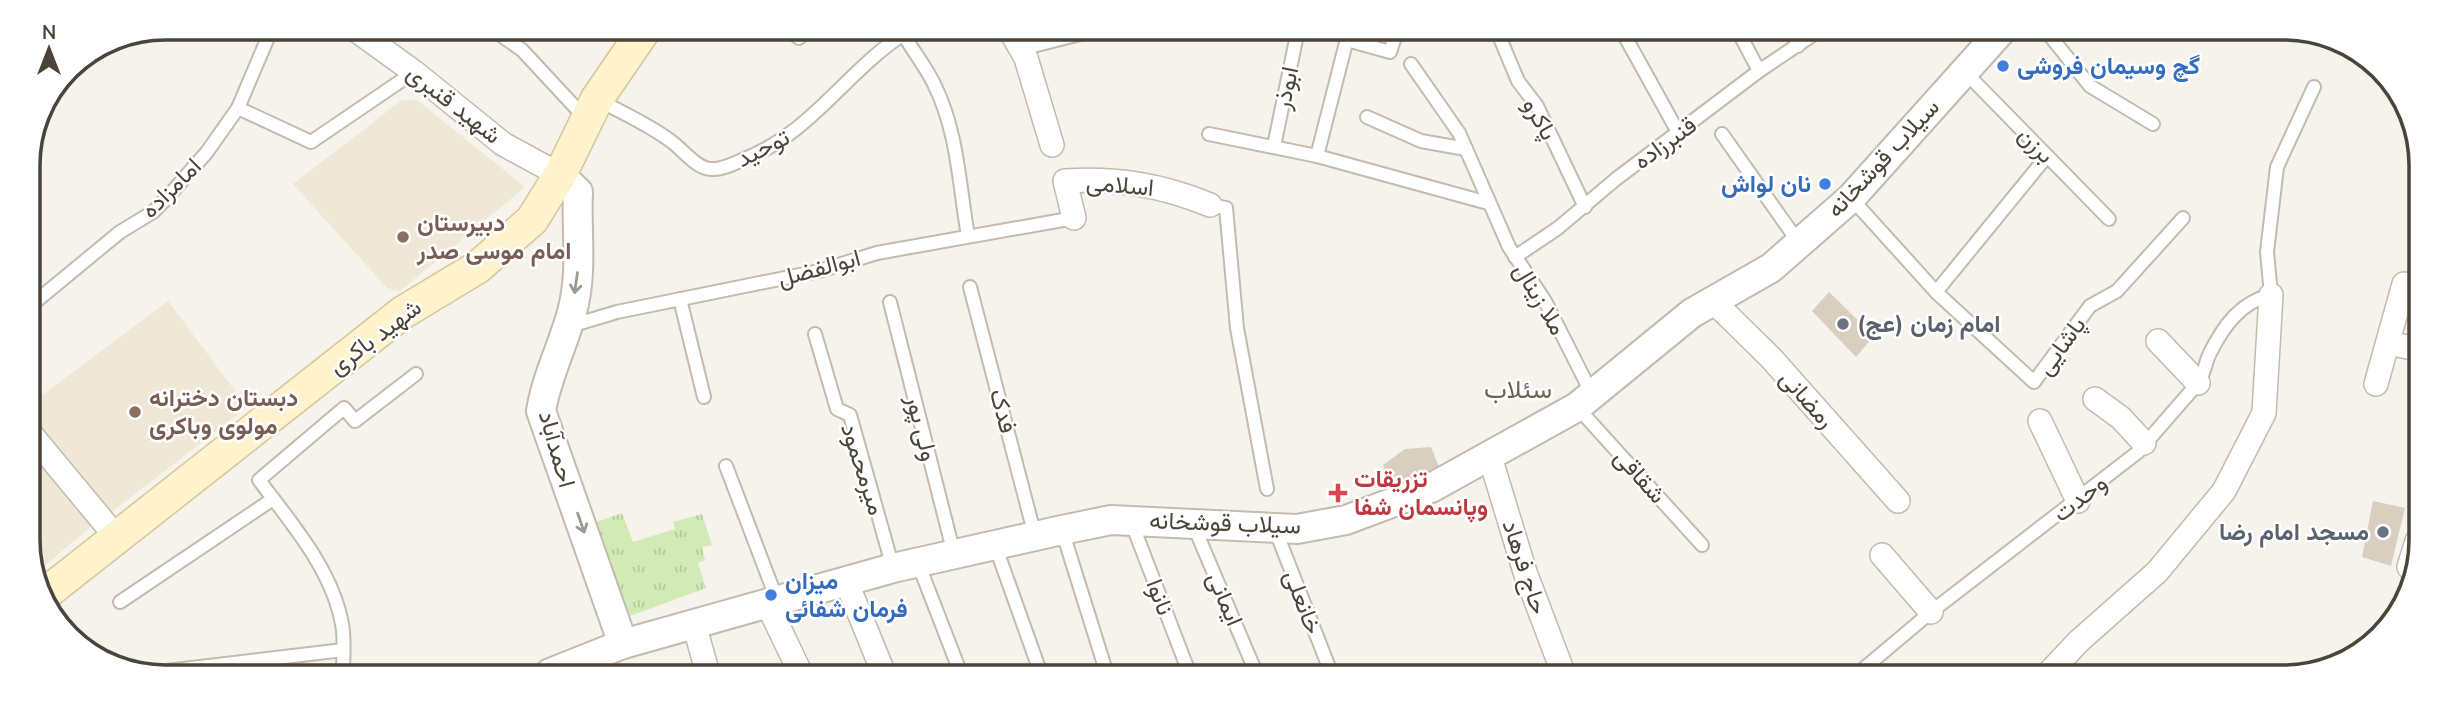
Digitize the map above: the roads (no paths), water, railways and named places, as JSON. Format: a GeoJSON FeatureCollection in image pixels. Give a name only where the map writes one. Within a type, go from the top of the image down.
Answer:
{"type":"FeatureCollection","features":[{"type":"Feature","properties":{"kind":"main road","name":"شهید باکری"},"geometry":{"type":"LineString","coordinates":[[51,590],[402,313],[478,267],[532,220],[560,174],[592,110],[638,40]]}},
{"type":"Feature","properties":{"kind":"street","name":"شهید قنبری"},"geometry":{"type":"LineString","coordinates":[[370,40],[503,144],[560,174]]}},
{"type":"Feature","properties":{"kind":"street"},"geometry":{"type":"LineString","coordinates":[[1015,40],[1052,145]]}},
{"type":"Feature","properties":{"kind":"street","name":"سیلاب قوشخانه"},"geometry":{"type":"LineString","coordinates":[[586,665],[623,644],[846,581],[906,565],[1111,520],[1297,529],[1346,520],[1431,488],[1490,457],[1585,400],[1692,313],[1771,268],[1851,198],[1993,40]]}},
{"type":"Feature","properties":{"kind":"street","name":"احمدآباد"},"geometry":{"type":"LineString","coordinates":[[560,174],[578,192],[576,222],[581,252],[573,311],[545,384],[541,411],[623,644]]}},
{"type":"Feature","properties":{"kind":"street","name":"اسلامی"},"geometry":{"type":"LineString","coordinates":[[1074,218],[1065,181],[1126,180],[1161,188],[1210,205]]}},
{"type":"Feature","properties":{"kind":"street"},"geometry":{"type":"LineString","coordinates":[[2376,384],[2404,285]]}},
{"type":"Feature","properties":{"kind":"street"},"geometry":{"type":"LineString","coordinates":[[2058,664],[2157,572],[2224,491],[2264,413],[2271,295]]}},
{"type":"Feature","properties":{"kind":"street","name":"رمضانی"},"geometry":{"type":"LineString","coordinates":[[1713,301],[1770,358],[1898,501]]}},
{"type":"Feature","properties":{"kind":"street"},"geometry":{"type":"LineString","coordinates":[[2158,341],[2198,383]]}},
{"type":"Feature","properties":{"kind":"street"},"geometry":{"type":"LineString","coordinates":[[2389,343],[2409,347]]}},
{"type":"Feature","properties":{"kind":"street"},"geometry":{"type":"LineString","coordinates":[[2095,399],[2120,418],[2144,443]]}},
{"type":"Feature","properties":{"kind":"street"},"geometry":{"type":"LineString","coordinates":[[2040,421],[2078,501]]}},
{"type":"Feature","properties":{"kind":"street"},"geometry":{"type":"LineString","coordinates":[[40,445],[117,538]]}},
{"type":"Feature","properties":{"kind":"street","name":"حاج فرهاد"},"geometry":{"type":"LineString","coordinates":[[1490,457],[1525,572],[1560,664]]}},
{"type":"Feature","properties":{"kind":"street"},"geometry":{"type":"LineString","coordinates":[[1882,555],[1931,612]]}},
{"type":"Feature","properties":{"kind":"street"},"geometry":{"type":"LineString","coordinates":[[846,581],[880,665]]}},
{"type":"Feature","properties":{"kind":"street"},"geometry":{"type":"LineString","coordinates":[[772,602],[797,665]]}},
{"type":"Feature","properties":{"kind":"street"},"geometry":{"type":"LineString","coordinates":[[694,624],[705,665]]}},
{"type":"Feature","properties":{"kind":"lane","name":"امامزاده"},"geometry":{"type":"LineString","coordinates":[[41,297],[120,232],[153,212],[166,199],[207,152],[238,108],[267,40]]}},
{"type":"Feature","properties":{"kind":"lane","name":"توحید"},"geometry":{"type":"LineString","coordinates":[[508,40],[592,110],[669,139],[702,166],[719,168],[766,150],[795,132],[898,40]]}},
{"type":"Feature","properties":{"kind":"lane"},"geometry":{"type":"LineString","coordinates":[[911,40],[942,103],[960,171],[968,236]]}},
{"type":"Feature","properties":{"kind":"lane","name":"ابوذر"},"geometry":{"type":"LineString","coordinates":[[1274,146],[1296,40]]}},
{"type":"Feature","properties":{"kind":"lane"},"geometry":{"type":"LineString","coordinates":[[1317,156],[1347,40]]}},
{"type":"Feature","properties":{"kind":"lane"},"geometry":{"type":"LineString","coordinates":[[1360,40],[1390,52],[1394,40]]}},
{"type":"Feature","properties":{"kind":"lane","name":"پاکرو"},"geometry":{"type":"LineString","coordinates":[[1501,40],[1518,81],[1536,106],[1585,207]]}},
{"type":"Feature","properties":{"kind":"lane"},"geometry":{"type":"LineString","coordinates":[[1627,40],[1678,132]]}},
{"type":"Feature","properties":{"kind":"lane"},"geometry":{"type":"LineString","coordinates":[[1743,40],[1759,71]]}},
{"type":"Feature","properties":{"kind":"lane"},"geometry":{"type":"LineString","coordinates":[[1796,40],[1798,46]]}},
{"type":"Feature","properties":{"kind":"lane","name":"قنبرزاده"},"geometry":{"type":"LineString","coordinates":[[1516,257],[1585,207],[1616,179],[1759,71],[1806,40]]}},
{"type":"Feature","properties":{"kind":"lane"},"geometry":{"type":"LineString","coordinates":[[2053,40],[2090,86],[2152,124]]}},
{"type":"Feature","properties":{"kind":"lane","name":"ملا زینال"},"geometry":{"type":"LineString","coordinates":[[1411,64],[1450,118],[1488,203],[1516,257],[1550,310],[1585,400]]}},
{"type":"Feature","properties":{"kind":"lane","name":"برزن"},"geometry":{"type":"LineString","coordinates":[[1964,71],[2109,219]]}},
{"type":"Feature","properties":{"kind":"lane"},"geometry":{"type":"LineString","coordinates":[[238,108],[312,142],[414,72]]}},
{"type":"Feature","properties":{"kind":"lane"},"geometry":{"type":"LineString","coordinates":[[2271,295],[2267,252],[2277,167],[2314,87]]}},
{"type":"Feature","properties":{"kind":"lane"},"geometry":{"type":"LineString","coordinates":[[1367,117],[1421,141],[1466,149]]}},
{"type":"Feature","properties":{"kind":"lane"},"geometry":{"type":"LineString","coordinates":[[1209,134],[1317,156],[1488,203]]}},
{"type":"Feature","properties":{"kind":"lane"},"geometry":{"type":"LineString","coordinates":[[1722,134],[1800,243]]}},
{"type":"Feature","properties":{"kind":"lane"},"geometry":{"type":"LineString","coordinates":[[1936,292],[2047,156]]}},
{"type":"Feature","properties":{"kind":"lane","name":"پاشایی"},"geometry":{"type":"LineString","coordinates":[[1851,198],[1936,292],[2034,382],[2090,306],[2117,291],[2183,218]]}},
{"type":"Feature","properties":{"kind":"lane"},"geometry":{"type":"LineString","coordinates":[[1210,205],[1226,208],[1237,328],[1267,489]]}},
{"type":"Feature","properties":{"kind":"lane","name":"ابوالفضل"},"geometry":{"type":"LineString","coordinates":[[566,327],[680,299],[819,271],[877,253],[1074,218]]}},
{"type":"Feature","properties":{"kind":"lane","name":"فدک"},"geometry":{"type":"LineString","coordinates":[[970,287],[1049,533],[1103,665]]}},
{"type":"Feature","properties":{"kind":"lane","name":"وحدت"},"geometry":{"type":"LineString","coordinates":[[1869,664],[1931,612],[2138,452],[2198,383],[2206,371],[2209,354],[2240,308],[2252,300],[2271,295]]}},
{"type":"Feature","properties":{"kind":"lane"},"geometry":{"type":"LineString","coordinates":[[680,299],[704,397]]}},
{"type":"Feature","properties":{"kind":"lane","name":"ولی پور"},"geometry":{"type":"LineString","coordinates":[[890,302],[954,554]]}},
{"type":"Feature","properties":{"kind":"lane","name":"میرمحمود"},"geometry":{"type":"LineString","coordinates":[[815,334],[837,409],[850,415],[906,565],[956,665]]}},
{"type":"Feature","properties":{"kind":"lane"},"geometry":{"type":"LineString","coordinates":[[343,665],[342,624],[331,591],[307,543],[259,480],[344,408],[355,421],[416,374]]}},
{"type":"Feature","properties":{"kind":"lane","name":"شقاقی"},"geometry":{"type":"LineString","coordinates":[[1585,400],[1702,545]]}},
{"type":"Feature","properties":{"kind":"lane"},"geometry":{"type":"LineString","coordinates":[[726,466],[772,602]]}},
{"type":"Feature","properties":{"kind":"lane"},"geometry":{"type":"LineString","coordinates":[[120,602],[273,499]]}},
{"type":"Feature","properties":{"kind":"lane","name":"نانوا"},"geometry":{"type":"LineString","coordinates":[[1131,520],[1186,665]]}},
{"type":"Feature","properties":{"kind":"lane","name":"ایمانی"},"geometry":{"type":"LineString","coordinates":[[1193,524],[1253,664]]}},
{"type":"Feature","properties":{"kind":"lane","name":"خانعلی"},"geometry":{"type":"LineString","coordinates":[[1275,529],[1328,664]]}},
{"type":"Feature","properties":{"kind":"lane"},"geometry":{"type":"LineString","coordinates":[[995,545],[1038,665]]}},
{"type":"Feature","properties":{"kind":"lane"},"geometry":{"type":"LineString","coordinates":[[217,665],[343,650]]}},
{"type":"Feature","properties":{"kind":"place","name":"گچ وسیمان فروشی"},"geometry":{"type":"Point","coordinates":[2003,66]}},
{"type":"Feature","properties":{"kind":"place","name":"نان لواش"},"geometry":{"type":"Point","coordinates":[1825,184]}},
{"type":"Feature","properties":{"kind":"place","name":"دبیرستان امام موسی صدر"},"geometry":{"type":"Point","coordinates":[403,237]}},
{"type":"Feature","properties":{"kind":"place","name":"امام زمان (عج)"},"geometry":{"type":"Point","coordinates":[1843,324]}},
{"type":"Feature","properties":{"kind":"place","name":"دبستان دخترانه مولوی وباکری"},"geometry":{"type":"Point","coordinates":[135,412]}},
{"type":"Feature","properties":{"kind":"place","name":"تزریقات وپانسمان شفا"},"geometry":{"type":"Point","coordinates":[1338,493]}},
{"type":"Feature","properties":{"kind":"place","name":"مسجد امام رضا"},"geometry":{"type":"Point","coordinates":[2383,532]}},
{"type":"Feature","properties":{"kind":"place","name":"میزان فرمان شفائی"},"geometry":{"type":"Point","coordinates":[771,595]}},
{"type":"Feature","properties":{"kind":"district","name":"سئلاب"},"geometry":{"type":"Point","coordinates":[1518,389]}}]}
